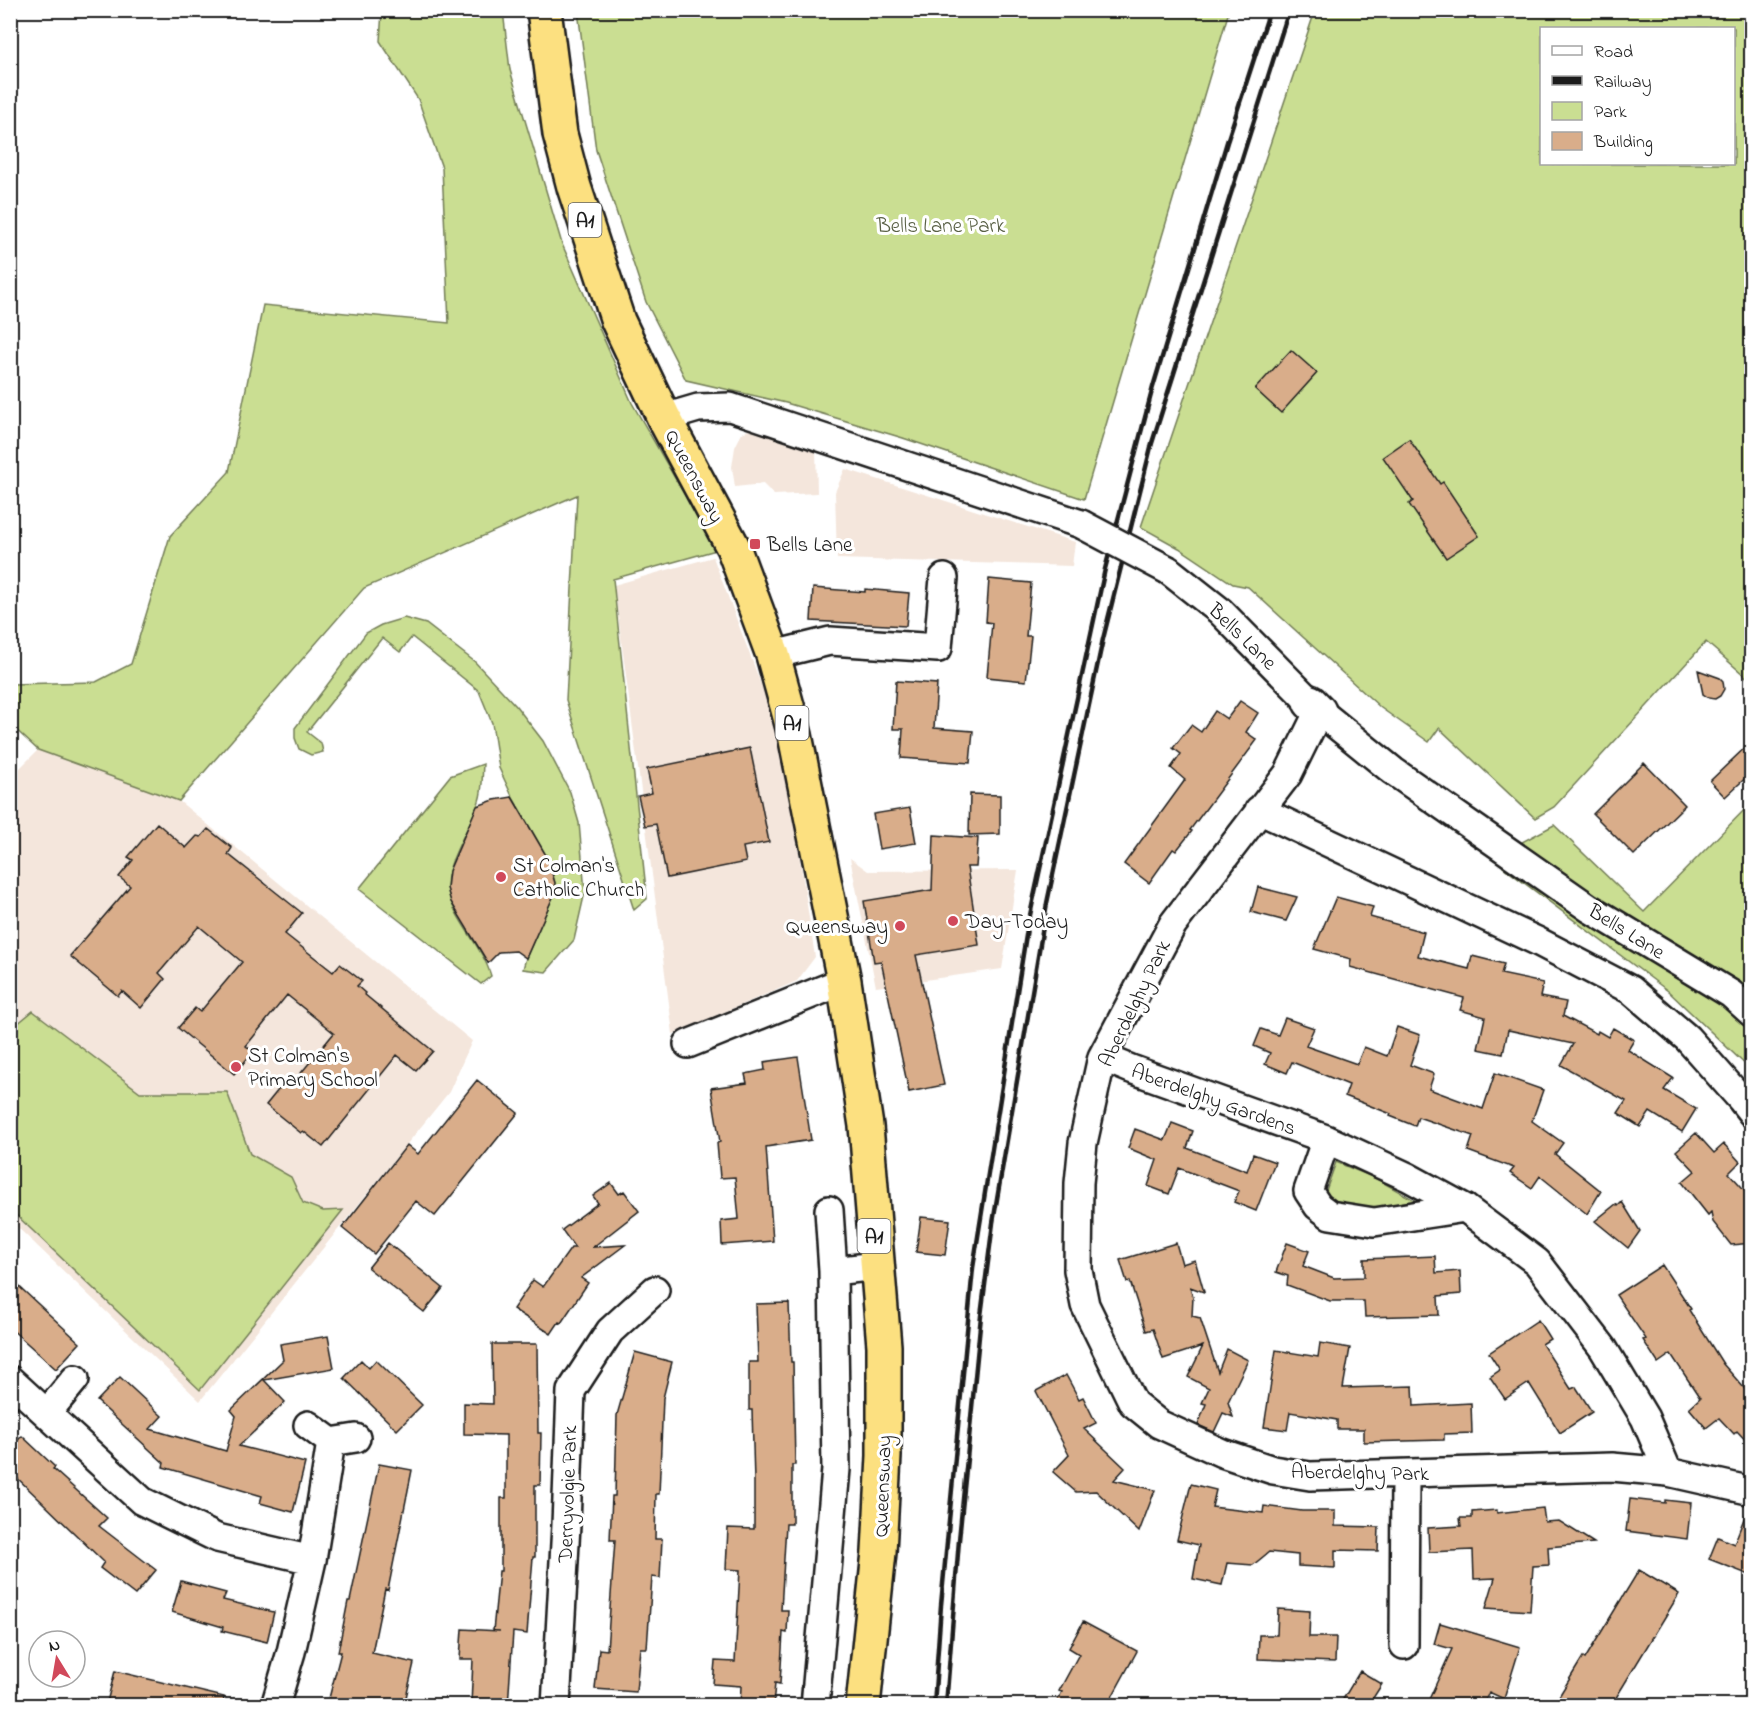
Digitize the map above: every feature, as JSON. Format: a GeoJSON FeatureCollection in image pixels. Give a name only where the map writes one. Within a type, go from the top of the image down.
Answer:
{"type":"FeatureCollection","features":[{"type":"Feature","properties":{"kind":"highway","name":"Queensway"},"geometry":{"type":"LineString","coordinates":[[544,10],[560,134],[574,187],[618,321],[664,418],[733,547],[773,655],[795,735],[844,981],[866,1126],[884,1346],[884,1456],[879,1551],[863,1706]]}},
{"type":"Feature","properties":{"kind":"street","name":"Bells Lane"},"geometry":{"type":"LineString","coordinates":[[664,418],[698,408],[730,407],[1081,524],[1168,570],[1220,611],[1315,706],[1394,771],[1589,908],[1731,994],[1752,1013]]}},
{"type":"Feature","properties":{"kind":"street"},"geometry":{"type":"LineString","coordinates":[[773,655],[830,641],[938,648],[944,578]]}},
{"type":"Feature","properties":{"kind":"street","name":"Aberdelghy Park"},"geometry":{"type":"LineString","coordinates":[[1315,706],[1288,774],[1173,924],[1102,1058],[1083,1143],[1079,1183],[1078,1270],[1085,1305],[1133,1403],[1159,1424],[1222,1453],[1273,1470],[1310,1476],[1612,1467],[1668,1472],[1752,1491]]}},
{"type":"Feature","properties":{"kind":"street"},"geometry":{"type":"LineString","coordinates":[[1259,810],[1537,941],[1631,990],[1687,1038],[1752,1113]]}},
{"type":"Feature","properties":{"kind":"street"},"geometry":{"type":"LineString","coordinates":[[688,1044],[844,981]]}},
{"type":"Feature","properties":{"kind":"street","name":"Aberdelghy Gardens"},"geometry":{"type":"LineString","coordinates":[[1102,1058],[1326,1139],[1408,1177],[1465,1208],[1537,1262],[1595,1338],[1645,1418],[1668,1472]]}},
{"type":"Feature","properties":{"kind":"street"},"geometry":{"type":"LineString","coordinates":[[1326,1139],[1308,1191],[1318,1206],[1330,1215],[1374,1222],[1465,1208]]}},
{"type":"Feature","properties":{"kind":"street"},"geometry":{"type":"LineString","coordinates":[[815,1706],[836,1469],[833,1271],[829,1210]]}},
{"type":"Feature","properties":{"kind":"street"},"geometry":{"type":"LineString","coordinates":[[833,1271],[877,1266]]}},
{"type":"Feature","properties":{"kind":"street","name":"Derryvolgie Park"},"geometry":{"type":"LineString","coordinates":[[556,1706],[571,1391],[610,1331],[648,1306]]}},
{"type":"Feature","properties":{"kind":"street"},"geometry":{"type":"LineString","coordinates":[[47,1413],[75,1379]]}},
{"type":"Feature","properties":{"kind":"street"},"geometry":{"type":"LineString","coordinates":[[10,1380],[142,1501],[218,1538],[312,1560]]}},
{"type":"Feature","properties":{"kind":"street"},"geometry":{"type":"LineString","coordinates":[[275,1706],[291,1652],[312,1560],[344,1440],[308,1425]]}},
{"type":"Feature","properties":{"kind":"street"},"geometry":{"type":"LineString","coordinates":[[1404,1645],[1405,1474]]}},
{"type":"Feature","properties":{"kind":"shaded area"},"geometry":{"type":"Polygon","coordinates":[[[756,427],[816,448],[817,493],[774,495],[763,484],[735,487],[732,467],[735,447],[742,433],[756,427]]]}},
{"type":"Feature","properties":{"kind":"shaded area"},"geometry":{"type":"Polygon","coordinates":[[[845,469],[1075,542],[1072,566],[837,559],[835,492],[845,469]]]}},
{"type":"Feature","properties":{"kind":"shaded area"},"geometry":{"type":"Polygon","coordinates":[[[713,557],[770,708],[792,807],[815,957],[797,981],[673,1034],[614,585],[713,557]]]}},
{"type":"Feature","properties":{"kind":"shaded area","name":"St Colman's Primary School"},"geometry":{"type":"Polygon","coordinates":[[[38,750],[179,801],[472,1041],[449,1092],[200,1401],[11,1221],[10,778],[38,750]]]}},
{"type":"Feature","properties":{"kind":"shaded area"},"geometry":{"type":"Polygon","coordinates":[[[850,858],[868,871],[1018,870],[1002,969],[876,987],[850,858]]]}},
{"type":"Feature","properties":{"kind":"green space"},"geometry":{"type":"Polygon","coordinates":[[[382,11],[503,11],[510,70],[562,244],[632,403],[716,550],[613,579],[647,899],[634,910],[566,700],[577,495],[364,588],[179,801],[38,750],[11,725],[11,684],[96,682],[131,664],[170,536],[229,472],[263,305],[449,323],[442,168],[418,99],[380,41],[382,11]]]}},
{"type":"Feature","properties":{"kind":"green space","name":"Bells Lane Park"},"geometry":{"type":"Polygon","coordinates":[[[578,11],[1229,11],[1084,499],[903,438],[786,403],[686,380],[646,302],[596,150],[578,11]]]}},
{"type":"Feature","properties":{"kind":"green space"},"geometry":{"type":"Polygon","coordinates":[[[1315,11],[1751,11],[1751,681],[1706,642],[1554,807],[1535,818],[1439,728],[1429,742],[1381,708],[1248,587],[1233,584],[1179,548],[1141,527],[1315,11]]]}},
{"type":"Feature","properties":{"kind":"green space"},"geometry":{"type":"Polygon","coordinates":[[[404,618],[426,624],[475,662],[516,706],[543,741],[570,792],[579,823],[585,892],[574,940],[546,972],[523,969],[553,897],[555,883],[547,857],[512,796],[499,768],[492,723],[479,691],[412,637],[400,652],[382,638],[307,732],[321,743],[323,752],[311,755],[299,749],[295,738],[295,728],[366,633],[381,625],[404,618]]]}},
{"type":"Feature","properties":{"kind":"green space"},"geometry":{"type":"Polygon","coordinates":[[[483,764],[479,801],[453,858],[447,881],[451,902],[491,976],[481,984],[359,889],[450,776],[483,764]]]}},
{"type":"Feature","properties":{"kind":"green space"},"geometry":{"type":"Polygon","coordinates":[[[1751,803],[1751,1070],[1668,991],[1503,867],[1522,842],[1554,825],[1644,912],[1751,803]]]}},
{"type":"Feature","properties":{"kind":"green space"},"geometry":{"type":"Polygon","coordinates":[[[33,1011],[140,1092],[227,1092],[250,1154],[291,1177],[303,1203],[323,1211],[343,1210],[200,1390],[11,1210],[11,1029],[33,1011]]]}},
{"type":"Feature","properties":{"kind":"green space"},"geometry":{"type":"Polygon","coordinates":[[[1336,1162],[1375,1178],[1425,1206],[1373,1214],[1331,1208],[1324,1196],[1336,1162]]]}},
{"type":"Feature","properties":{"kind":"building"},"geometry":{"type":"Polygon","coordinates":[[[1291,350],[1317,373],[1281,413],[1255,389],[1291,350]]]}},
{"type":"Feature","properties":{"kind":"building"},"geometry":{"type":"Polygon","coordinates":[[[1409,439],[1440,484],[1443,482],[1479,536],[1446,558],[1409,504],[1413,501],[1383,457],[1409,439]]]}},
{"type":"Feature","properties":{"kind":"building"},"geometry":{"type":"Polygon","coordinates":[[[989,579],[1031,583],[1026,636],[1031,636],[1026,681],[987,677],[992,623],[986,622],[989,579]]]}},
{"type":"Feature","properties":{"kind":"building"},"geometry":{"type":"Polygon","coordinates":[[[813,588],[909,593],[906,626],[811,621],[813,588]]]}},
{"type":"Feature","properties":{"kind":"building"},"geometry":{"type":"Polygon","coordinates":[[[1698,670],[1723,681],[1724,689],[1720,696],[1715,699],[1703,694],[1698,670]]]}},
{"type":"Feature","properties":{"kind":"building"},"geometry":{"type":"Polygon","coordinates":[[[896,681],[937,684],[934,728],[973,731],[970,763],[901,758],[903,729],[893,729],[896,681]]]}},
{"type":"Feature","properties":{"kind":"building"},"geometry":{"type":"Polygon","coordinates":[[[1240,701],[1258,713],[1246,732],[1257,740],[1190,830],[1192,831],[1176,851],[1173,849],[1149,883],[1124,864],[1185,780],[1171,768],[1181,754],[1173,748],[1191,725],[1201,732],[1215,711],[1227,719],[1240,701]]]}},
{"type":"Feature","properties":{"kind":"building"},"geometry":{"type":"Polygon","coordinates":[[[1752,741],[1752,772],[1725,797],[1710,781],[1752,741]]]}},
{"type":"Feature","properties":{"kind":"building"},"geometry":{"type":"Polygon","coordinates":[[[750,748],[769,842],[743,847],[746,862],[667,878],[656,824],[645,826],[638,796],[652,793],[647,769],[750,748]]]}},
{"type":"Feature","properties":{"kind":"building"},"geometry":{"type":"Polygon","coordinates":[[[1644,763],[1685,805],[1634,855],[1593,814],[1644,763]]]}},
{"type":"Feature","properties":{"kind":"building"},"geometry":{"type":"Polygon","coordinates":[[[970,794],[1000,795],[1000,834],[969,835],[970,794]]]}},
{"type":"Feature","properties":{"kind":"building","name":"St Colman's Catholic Church"},"geometry":{"type":"Polygon","coordinates":[[[512,797],[547,857],[555,883],[553,897],[526,958],[516,951],[499,952],[488,963],[451,902],[447,888],[449,871],[477,806],[512,797]]]}},
{"type":"Feature","properties":{"kind":"building"},"geometry":{"type":"Polygon","coordinates":[[[910,808],[916,843],[879,849],[873,814],[910,808]]]}},
{"type":"Feature","properties":{"kind":"building"},"geometry":{"type":"Polygon","coordinates":[[[157,823],[186,848],[197,836],[201,837],[208,829],[232,848],[228,854],[302,913],[285,934],[333,972],[340,964],[362,981],[357,986],[364,994],[433,1051],[416,1070],[397,1055],[323,1147],[266,1105],[287,1079],[292,1084],[334,1033],[287,995],[246,1046],[253,1052],[234,1074],[178,1028],[195,1008],[200,1012],[242,962],[199,926],[159,973],[165,979],[141,1008],[122,991],[118,996],[70,956],[130,886],[119,877],[133,860],[128,857],[157,823]]]}},
{"type":"Feature","properties":{"kind":"building"},"geometry":{"type":"Polygon","coordinates":[[[934,835],[978,838],[976,867],[967,867],[979,945],[916,955],[944,1085],[909,1092],[881,961],[874,962],[864,901],[932,890],[934,835]]]}},
{"type":"Feature","properties":{"kind":"building"},"geometry":{"type":"Polygon","coordinates":[[[1258,887],[1297,897],[1286,921],[1251,912],[1258,887]]]}},
{"type":"Feature","properties":{"kind":"building"},"geometry":{"type":"Polygon","coordinates":[[[1336,897],[1373,907],[1370,917],[1424,932],[1418,956],[1469,969],[1472,956],[1504,964],[1501,974],[1543,983],[1540,997],[1566,1002],[1563,1016],[1597,1034],[1598,1031],[1608,1037],[1613,1028],[1634,1040],[1628,1050],[1673,1078],[1664,1090],[1696,1109],[1682,1132],[1650,1112],[1640,1127],[1618,1113],[1626,1101],[1561,1065],[1573,1044],[1508,1030],[1503,1054],[1478,1049],[1485,1017],[1460,1010],[1464,998],[1350,967],[1351,959],[1314,949],[1336,897]]]}},
{"type":"Feature","properties":{"kind":"building"},"geometry":{"type":"Polygon","coordinates":[[[1285,1018],[1314,1028],[1306,1046],[1357,1064],[1364,1047],[1387,1056],[1397,1027],[1420,1035],[1410,1065],[1434,1074],[1429,1089],[1483,1109],[1495,1073],[1543,1090],[1532,1121],[1563,1143],[1555,1154],[1601,1191],[1587,1214],[1540,1176],[1532,1188],[1510,1173],[1514,1168],[1468,1151],[1473,1136],[1418,1117],[1415,1126],[1390,1116],[1391,1114],[1345,1096],[1349,1085],[1292,1062],[1287,1073],[1265,1064],[1270,1053],[1254,1046],[1261,1029],[1278,1035],[1285,1018]]]}},
{"type":"Feature","properties":{"kind":"building"},"geometry":{"type":"Polygon","coordinates":[[[798,1057],[811,1140],[766,1147],[773,1241],[722,1245],[721,1221],[739,1219],[735,1177],[720,1178],[717,1143],[720,1142],[711,1088],[747,1083],[745,1074],[765,1070],[764,1062],[798,1057]]]}},
{"type":"Feature","properties":{"kind":"building"},"geometry":{"type":"Polygon","coordinates":[[[477,1080],[518,1113],[435,1216],[416,1201],[374,1254],[342,1228],[407,1145],[418,1154],[477,1080]]]}},
{"type":"Feature","properties":{"kind":"building"},"geometry":{"type":"Polygon","coordinates":[[[1172,1123],[1193,1131],[1187,1148],[1247,1171],[1253,1154],[1275,1162],[1256,1211],[1234,1202],[1239,1191],[1179,1168],[1169,1194],[1148,1186],[1157,1160],[1128,1148],[1135,1129],[1165,1140],[1172,1123]]]}},
{"type":"Feature","properties":{"kind":"building"},"geometry":{"type":"Polygon","coordinates":[[[1696,1133],[1714,1153],[1724,1144],[1740,1162],[1729,1173],[1752,1198],[1752,1243],[1731,1245],[1713,1222],[1711,1212],[1708,1215],[1682,1182],[1695,1171],[1676,1151],[1696,1133]]]}},
{"type":"Feature","properties":{"kind":"building"},"geometry":{"type":"Polygon","coordinates":[[[611,1183],[619,1194],[624,1191],[639,1211],[593,1247],[625,1245],[581,1278],[588,1283],[551,1334],[513,1309],[533,1280],[543,1287],[571,1248],[575,1248],[562,1230],[598,1203],[593,1196],[611,1183]]]}},
{"type":"Feature","properties":{"kind":"building"},"geometry":{"type":"Polygon","coordinates":[[[1622,1202],[1640,1231],[1628,1248],[1595,1221],[1616,1204],[1618,1206],[1622,1202]]]}},
{"type":"Feature","properties":{"kind":"building"},"geometry":{"type":"Polygon","coordinates":[[[921,1217],[950,1220],[945,1255],[916,1252],[921,1217]]]}},
{"type":"Feature","properties":{"kind":"building"},"geometry":{"type":"Polygon","coordinates":[[[388,1243],[443,1288],[424,1312],[368,1268],[388,1243]]]}},
{"type":"Feature","properties":{"kind":"building"},"geometry":{"type":"Polygon","coordinates":[[[1176,1243],[1182,1264],[1195,1260],[1204,1292],[1190,1287],[1193,1297],[1192,1316],[1200,1318],[1218,1372],[1227,1349],[1248,1360],[1228,1402],[1233,1417],[1223,1413],[1214,1432],[1198,1425],[1206,1404],[1202,1403],[1209,1388],[1188,1377],[1203,1346],[1163,1359],[1153,1329],[1146,1331],[1130,1281],[1127,1282],[1120,1260],[1176,1243]]]}},
{"type":"Feature","properties":{"kind":"building"},"geometry":{"type":"Polygon","coordinates":[[[1287,1243],[1309,1251],[1303,1266],[1334,1278],[1364,1277],[1364,1259],[1435,1256],[1436,1273],[1460,1271],[1461,1294],[1438,1296],[1439,1315],[1365,1317],[1364,1301],[1330,1301],[1287,1285],[1288,1276],[1276,1272],[1287,1243]]]}},
{"type":"Feature","properties":{"kind":"building"},"geometry":{"type":"Polygon","coordinates":[[[1662,1265],[1723,1364],[1752,1397],[1752,1447],[1737,1431],[1734,1434],[1719,1418],[1706,1428],[1689,1408],[1700,1398],[1671,1354],[1658,1363],[1643,1340],[1646,1339],[1616,1295],[1662,1265]]]}},
{"type":"Feature","properties":{"kind":"building"},"geometry":{"type":"Polygon","coordinates":[[[10,1278],[80,1343],[56,1369],[10,1328],[10,1278]]]}},
{"type":"Feature","properties":{"kind":"building"},"geometry":{"type":"Polygon","coordinates":[[[789,1303],[791,1362],[793,1362],[795,1465],[792,1465],[792,1524],[786,1524],[781,1610],[788,1610],[787,1633],[783,1632],[780,1684],[775,1683],[773,1706],[740,1706],[741,1686],[713,1684],[715,1661],[735,1662],[740,1570],[726,1569],[728,1528],[754,1529],[749,1362],[758,1362],[756,1304],[789,1303]]]}},
{"type":"Feature","properties":{"kind":"building"},"geometry":{"type":"Polygon","coordinates":[[[1538,1320],[1550,1339],[1542,1344],[1571,1389],[1576,1387],[1592,1412],[1560,1433],[1529,1383],[1505,1399],[1490,1377],[1500,1370],[1489,1353],[1538,1320]]]}},
{"type":"Feature","properties":{"kind":"building"},"geometry":{"type":"Polygon","coordinates":[[[328,1336],[334,1368],[264,1380],[285,1402],[239,1446],[305,1463],[293,1512],[260,1503],[262,1496],[163,1467],[164,1463],[97,1401],[120,1377],[162,1416],[150,1429],[226,1451],[236,1416],[231,1410],[283,1360],[280,1344],[328,1336]]]}},
{"type":"Feature","properties":{"kind":"building"},"geometry":{"type":"Polygon","coordinates":[[[1320,1343],[1350,1348],[1343,1388],[1413,1386],[1414,1406],[1471,1403],[1472,1433],[1444,1434],[1444,1440],[1364,1442],[1364,1429],[1337,1429],[1337,1420],[1290,1412],[1287,1430],[1264,1427],[1276,1350],[1318,1357],[1320,1343]]]}},
{"type":"Feature","properties":{"kind":"building"},"geometry":{"type":"Polygon","coordinates":[[[492,1344],[537,1344],[538,1433],[541,1433],[540,1485],[535,1485],[535,1557],[533,1557],[527,1634],[513,1632],[508,1706],[471,1706],[473,1659],[460,1659],[462,1629],[493,1631],[499,1571],[501,1571],[501,1498],[506,1498],[506,1435],[464,1434],[464,1403],[493,1404],[492,1344]]]}},
{"type":"Feature","properties":{"kind":"building"},"geometry":{"type":"Polygon","coordinates":[[[635,1352],[672,1362],[663,1398],[659,1494],[656,1494],[655,1539],[662,1539],[660,1578],[652,1577],[647,1648],[640,1648],[636,1692],[595,1689],[599,1649],[607,1650],[615,1540],[610,1540],[612,1496],[615,1496],[617,1415],[635,1352]]]}},
{"type":"Feature","properties":{"kind":"building"},"geometry":{"type":"Polygon","coordinates":[[[361,1360],[369,1368],[376,1360],[422,1405],[397,1430],[344,1378],[361,1360]]]}},
{"type":"Feature","properties":{"kind":"building"},"geometry":{"type":"Polygon","coordinates":[[[1066,1375],[1079,1399],[1083,1397],[1096,1423],[1084,1429],[1125,1468],[1114,1480],[1155,1490],[1139,1532],[1096,1491],[1076,1492],[1053,1472],[1069,1455],[1036,1391],[1066,1375]]]}},
{"type":"Feature","properties":{"kind":"building"},"geometry":{"type":"Polygon","coordinates":[[[22,1436],[55,1467],[53,1469],[107,1518],[99,1526],[156,1570],[135,1595],[100,1568],[104,1562],[10,1471],[10,1448],[22,1436]]]}},
{"type":"Feature","properties":{"kind":"building"},"geometry":{"type":"Polygon","coordinates":[[[379,1464],[412,1470],[388,1590],[385,1589],[372,1653],[414,1663],[404,1706],[327,1706],[341,1652],[338,1652],[348,1601],[350,1601],[379,1464]]]}},
{"type":"Feature","properties":{"kind":"building"},"geometry":{"type":"Polygon","coordinates":[[[1191,1484],[1216,1490],[1212,1507],[1263,1513],[1264,1506],[1302,1511],[1335,1511],[1335,1526],[1379,1527],[1378,1551],[1335,1550],[1335,1568],[1298,1566],[1298,1555],[1269,1552],[1253,1565],[1227,1563],[1222,1585],[1193,1579],[1199,1545],[1177,1540],[1191,1484]]]}},
{"type":"Feature","properties":{"kind":"building"},"geometry":{"type":"Polygon","coordinates":[[[1630,1499],[1691,1503],[1687,1539],[1626,1531],[1630,1499]]]}},
{"type":"Feature","properties":{"kind":"building"},"geometry":{"type":"Polygon","coordinates":[[[1749,1506],[1752,1506],[1752,1576],[1709,1559],[1718,1537],[1734,1544],[1749,1506]]]}},
{"type":"Feature","properties":{"kind":"building"},"geometry":{"type":"Polygon","coordinates":[[[1543,1508],[1545,1522],[1559,1521],[1594,1543],[1548,1547],[1549,1565],[1533,1566],[1530,1611],[1486,1608],[1495,1578],[1474,1579],[1473,1550],[1429,1552],[1428,1528],[1461,1526],[1460,1518],[1472,1518],[1472,1512],[1497,1510],[1497,1513],[1543,1508]]]}},
{"type":"Feature","properties":{"kind":"building"},"geometry":{"type":"Polygon","coordinates":[[[1639,1570],[1679,1594],[1611,1706],[1553,1706],[1583,1657],[1585,1659],[1639,1570]]]}},
{"type":"Feature","properties":{"kind":"building"},"geometry":{"type":"Polygon","coordinates":[[[181,1581],[226,1593],[223,1600],[274,1612],[267,1642],[222,1631],[223,1627],[172,1612],[181,1581]]]}},
{"type":"Feature","properties":{"kind":"building"},"geometry":{"type":"Polygon","coordinates":[[[1278,1609],[1310,1611],[1309,1637],[1336,1637],[1335,1662],[1258,1659],[1259,1635],[1277,1635],[1278,1609]]]}},
{"type":"Feature","properties":{"kind":"building"},"geometry":{"type":"Polygon","coordinates":[[[1083,1622],[1137,1651],[1107,1706],[1054,1706],[1062,1692],[1059,1691],[1079,1654],[1069,1648],[1083,1622]]]}},
{"type":"Feature","properties":{"kind":"building"},"geometry":{"type":"Polygon","coordinates":[[[1440,1623],[1520,1647],[1504,1699],[1489,1692],[1483,1706],[1426,1706],[1452,1649],[1434,1644],[1440,1623]]]}},
{"type":"Feature","properties":{"kind":"building"},"geometry":{"type":"Polygon","coordinates":[[[115,1671],[224,1697],[223,1706],[106,1706],[115,1671]]]}},
{"type":"Feature","properties":{"kind":"building"},"geometry":{"type":"Polygon","coordinates":[[[1360,1671],[1382,1684],[1368,1706],[1339,1706],[1360,1671]]]}},
{"type":"Feature","properties":{"kind":"railway"},"geometry":{"type":"LineString","coordinates":[[934,1706],[941,1605],[973,1268],[1027,929],[1105,569],[1153,387],[1227,142],[1270,10]]}},
{"type":"Feature","properties":{"kind":"railway"},"geometry":{"type":"LineString","coordinates":[[946,1706],[959,1540],[981,1316],[993,1223],[1047,903],[1103,639],[1152,443],[1289,10]]}},
{"type":"Feature","properties":{"kind":"place","name":"Bells Lane"},"geometry":{"type":"Point","coordinates":[755,544]}},
{"type":"Feature","properties":{"kind":"place","name":"St Colman's Catholic Church"},"geometry":{"type":"Point","coordinates":[501,877]}},
{"type":"Feature","properties":{"kind":"place","name":"Day-Today"},"geometry":{"type":"Point","coordinates":[953,921]}},
{"type":"Feature","properties":{"kind":"place","name":"Queensway"},"geometry":{"type":"Point","coordinates":[900,926]}},
{"type":"Feature","properties":{"kind":"place","name":"St Colman's Primary School"},"geometry":{"type":"Point","coordinates":[236,1067]}}]}
